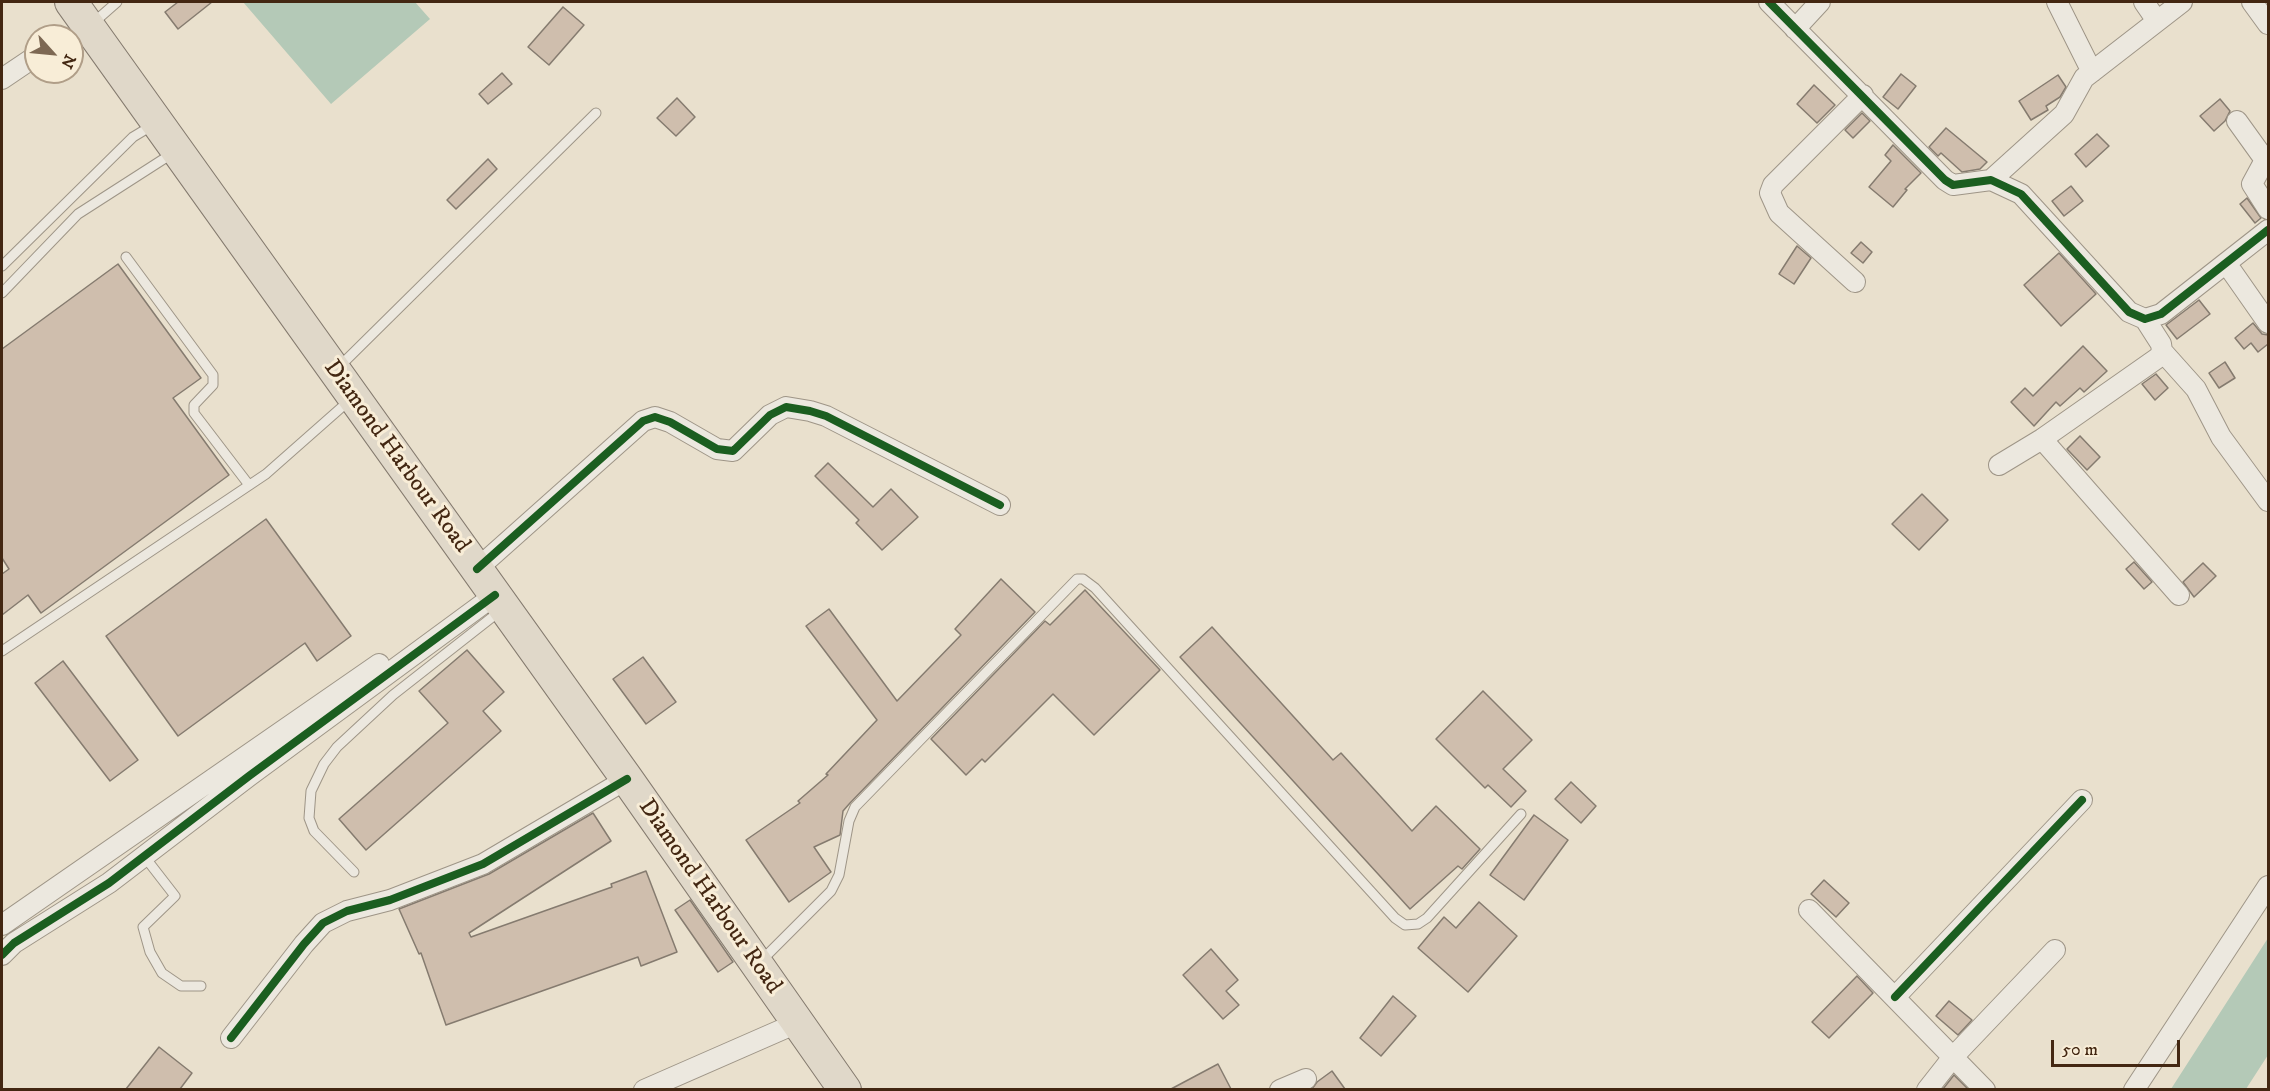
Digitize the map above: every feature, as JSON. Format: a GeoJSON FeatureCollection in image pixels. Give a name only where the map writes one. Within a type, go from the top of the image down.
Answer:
{"type":"FeatureCollection","features":[{"type":"Feature","properties":{"kind":"highway","name":"Diamond Harbour Road"},"geometry":{"type":"LineString","coordinates":[[77,21],[158,123],[627,779],[756,966],[845,1089]]}},
{"type":"Feature","properties":{"kind":"street"},"geometry":{"type":"LineString","coordinates":[[1768,2],[1945,180],[1953,185],[1991,180],[2022,194],[2129,312],[2145,319],[2162,351],[2196,389],[2221,436],[2268,501]]}},
{"type":"Feature","properties":{"kind":"street"},"geometry":{"type":"LineString","coordinates":[[1795,29],[1820,2]]}},
{"type":"Feature","properties":{"kind":"street"},"geometry":{"type":"LineString","coordinates":[[2057,2],[2092,72]]}},
{"type":"Feature","properties":{"kind":"street"},"geometry":{"type":"LineString","coordinates":[[2144,2],[2157,21]]}},
{"type":"Feature","properties":{"kind":"street"},"geometry":{"type":"LineString","coordinates":[[1991,180],[2064,114],[2084,78],[2182,2]]}},
{"type":"Feature","properties":{"kind":"street"},"geometry":{"type":"LineString","coordinates":[[2252,2],[2268,24]]}},
{"type":"Feature","properties":{"kind":"street"},"geometry":{"type":"LineString","coordinates":[[2,79],[24,64]]}},
{"type":"Feature","properties":{"kind":"street"},"geometry":{"type":"LineString","coordinates":[[1855,282],[1779,213],[1770,193],[1773,185],[1863,95]]}},
{"type":"Feature","properties":{"kind":"street"},"geometry":{"type":"LineString","coordinates":[[2237,121],[2265,160],[2252,184],[2268,209]]}},
{"type":"Feature","properties":{"kind":"street"},"geometry":{"type":"LineString","coordinates":[[2145,319],[2161,314],[2268,230]]}},
{"type":"Feature","properties":{"kind":"street"},"geometry":{"type":"LineString","coordinates":[[2226,263],[2268,323]]}},
{"type":"Feature","properties":{"kind":"street"},"geometry":{"type":"LineString","coordinates":[[1999,465],[2042,439],[2158,357],[2162,351]]}},
{"type":"Feature","properties":{"kind":"street"},"geometry":{"type":"LineString","coordinates":[[2,955],[14,943],[110,883],[491,589],[643,421],[655,417],[670,422],[717,449],[733,451],[770,415],[786,407],[810,411],[826,416],[1000,505]]}},
{"type":"Feature","properties":{"kind":"street"},"geometry":{"type":"LineString","coordinates":[[2042,439],[2180,595]]}},
{"type":"Feature","properties":{"kind":"street"},"geometry":{"type":"LineString","coordinates":[[2,925],[423,633],[491,589]]}},
{"type":"Feature","properties":{"kind":"street"},"geometry":{"type":"LineString","coordinates":[[231,1038],[304,944],[324,923],[347,911],[390,900],[483,864],[533,832],[627,779]]}},
{"type":"Feature","properties":{"kind":"street"},"geometry":{"type":"LineString","coordinates":[[1895,997],[2082,800]]}},
{"type":"Feature","properties":{"kind":"street"},"geometry":{"type":"LineString","coordinates":[[2134,1089],[2268,886]]}},
{"type":"Feature","properties":{"kind":"street"},"geometry":{"type":"LineString","coordinates":[[1809,910],[1985,1089]]}},
{"type":"Feature","properties":{"kind":"street"},"geometry":{"type":"LineString","coordinates":[[1927,1089],[1953,1058],[2055,950]]}},
{"type":"Feature","properties":{"kind":"street"},"geometry":{"type":"LineString","coordinates":[[644,1089],[797,1023]]}},
{"type":"Feature","properties":{"kind":"street"},"geometry":{"type":"LineString","coordinates":[[1280,1089],[1306,1079]]}},
{"type":"Feature","properties":{"kind":"lane"},"geometry":{"type":"LineString","coordinates":[[77,21],[117,2]]}},
{"type":"Feature","properties":{"kind":"lane"},"geometry":{"type":"LineString","coordinates":[[335,372],[596,113]]}},
{"type":"Feature","properties":{"kind":"lane"},"geometry":{"type":"LineString","coordinates":[[2,266],[133,137],[158,123]]}},
{"type":"Feature","properties":{"kind":"lane"},"geometry":{"type":"LineString","coordinates":[[2,293],[78,214],[177,150]]}},
{"type":"Feature","properties":{"kind":"lane"},"geometry":{"type":"LineString","coordinates":[[126,257],[213,375],[213,385],[194,405],[194,413],[249,485]]}},
{"type":"Feature","properties":{"kind":"lane"},"geometry":{"type":"LineString","coordinates":[[2,651],[249,485],[288,456],[353,398]]}},
{"type":"Feature","properties":{"kind":"lane"},"geometry":{"type":"LineString","coordinates":[[756,966],[831,891],[839,875],[849,821],[855,807],[1077,579],[1083,579],[1095,588],[1395,918],[1405,925],[1418,924],[1426,918],[1521,814]]}},
{"type":"Feature","properties":{"kind":"lane"},"geometry":{"type":"LineString","coordinates":[[354,872],[314,831],[309,818],[308,805],[311,791],[324,764],[393,695],[491,589]]}},
{"type":"Feature","properties":{"kind":"lane"},"geometry":{"type":"LineString","coordinates":[[144,856],[176,896],[143,927],[150,952],[162,972],[181,986],[201,986]]}},
{"type":"Feature","properties":{"kind":"shaded area"},"geometry":{"type":"Polygon","coordinates":[[[243,2],[415,2],[430,19],[331,104],[243,2]]]}},
{"type":"Feature","properties":{"kind":"shaded area"},"geometry":{"type":"Polygon","coordinates":[[[2268,938],[2268,1055],[2246,1089],[2171,1089],[2268,938]]]}},
{"type":"Feature","properties":{"kind":"building"},"geometry":{"type":"Polygon","coordinates":[[[178,2],[212,2],[178,29],[165,12],[178,2]]]}},
{"type":"Feature","properties":{"kind":"building"},"geometry":{"type":"Polygon","coordinates":[[[563,7],[584,25],[549,65],[528,47],[563,7]]]}},
{"type":"Feature","properties":{"kind":"building"},"geometry":{"type":"Polygon","coordinates":[[[502,73],[512,84],[488,104],[479,94],[502,73]]]}},
{"type":"Feature","properties":{"kind":"building"},"geometry":{"type":"Polygon","coordinates":[[[1901,74],[1916,86],[1898,109],[1883,97],[1901,74]]]}},
{"type":"Feature","properties":{"kind":"building"},"geometry":{"type":"Polygon","coordinates":[[[2058,75],[2066,87],[2060,97],[2046,106],[2048,110],[2031,120],[2019,101],[2058,75]]]}},
{"type":"Feature","properties":{"kind":"building"},"geometry":{"type":"Polygon","coordinates":[[[1814,85],[1835,105],[1817,123],[1797,104],[1814,85]]]}},
{"type":"Feature","properties":{"kind":"building"},"geometry":{"type":"Polygon","coordinates":[[[677,98],[695,117],[676,136],[657,118],[677,98]]]}},
{"type":"Feature","properties":{"kind":"building"},"geometry":{"type":"Polygon","coordinates":[[[2220,99],[2230,111],[2225,121],[2214,131],[2200,116],[2220,99]]]}},
{"type":"Feature","properties":{"kind":"building"},"geometry":{"type":"Polygon","coordinates":[[[1862,113],[1870,121],[1853,138],[1845,130],[1862,113]]]}},
{"type":"Feature","properties":{"kind":"building"},"geometry":{"type":"Polygon","coordinates":[[[1946,128],[1987,162],[1980,169],[1962,172],[1941,153],[1938,156],[1929,147],[1946,128]]]}},
{"type":"Feature","properties":{"kind":"building"},"geometry":{"type":"Polygon","coordinates":[[[2097,134],[2109,146],[2086,167],[2075,154],[2097,134]]]}},
{"type":"Feature","properties":{"kind":"building"},"geometry":{"type":"Polygon","coordinates":[[[1893,145],[1921,173],[1905,189],[1907,190],[1893,207],[1869,187],[1891,161],[1885,155],[1893,145]]]}},
{"type":"Feature","properties":{"kind":"building"},"geometry":{"type":"Polygon","coordinates":[[[488,159],[497,169],[456,209],[447,200],[488,159]]]}},
{"type":"Feature","properties":{"kind":"building"},"geometry":{"type":"Polygon","coordinates":[[[2071,186],[2083,201],[2064,216],[2052,201],[2071,186]]]}},
{"type":"Feature","properties":{"kind":"building"},"geometry":{"type":"Polygon","coordinates":[[[2247,198],[2261,218],[2255,223],[2240,204],[2247,198]]]}},
{"type":"Feature","properties":{"kind":"building"},"geometry":{"type":"Polygon","coordinates":[[[1861,242],[1872,252],[1863,263],[1851,253],[1861,242]]]}},
{"type":"Feature","properties":{"kind":"building"},"geometry":{"type":"Polygon","coordinates":[[[1797,246],[1811,258],[1794,284],[1779,274],[1797,246]]]}},
{"type":"Feature","properties":{"kind":"building"},"geometry":{"type":"Polygon","coordinates":[[[2059,253],[2096,294],[2061,326],[2024,285],[2059,253]]]}},
{"type":"Feature","properties":{"kind":"building"},"geometry":{"type":"Polygon","coordinates":[[[118,264],[201,378],[173,398],[229,475],[41,613],[28,595],[2,615],[2,574],[9,569],[2,558],[2,349],[118,264]]]}},
{"type":"Feature","properties":{"kind":"building"},"geometry":{"type":"Polygon","coordinates":[[[2199,300],[2210,314],[2177,339],[2166,325],[2199,300]]]}},
{"type":"Feature","properties":{"kind":"building"},"geometry":{"type":"Polygon","coordinates":[[[2253,323],[2262,334],[2268,335],[2268,344],[2258,352],[2251,343],[2244,349],[2235,338],[2253,323]]]}},
{"type":"Feature","properties":{"kind":"building"},"geometry":{"type":"Polygon","coordinates":[[[2083,346],[2107,371],[2084,392],[2080,388],[2060,406],[2056,402],[2034,426],[2011,402],[2025,388],[2033,396],[2083,346]]]}},
{"type":"Feature","properties":{"kind":"building"},"geometry":{"type":"Polygon","coordinates":[[[2225,362],[2235,378],[2219,388],[2209,373],[2225,362]]]}},
{"type":"Feature","properties":{"kind":"building"},"geometry":{"type":"Polygon","coordinates":[[[2156,374],[2168,388],[2155,400],[2142,384],[2156,374]]]}},
{"type":"Feature","properties":{"kind":"building"},"geometry":{"type":"Polygon","coordinates":[[[2080,436],[2100,457],[2087,470],[2067,449],[2080,436]]]}},
{"type":"Feature","properties":{"kind":"building"},"geometry":{"type":"Polygon","coordinates":[[[828,463],[873,507],[891,489],[918,517],[882,550],[856,523],[859,520],[815,476],[828,463]]]}},
{"type":"Feature","properties":{"kind":"building"},"geometry":{"type":"Polygon","coordinates":[[[1922,494],[1948,520],[1919,550],[1892,524],[1922,494]]]}},
{"type":"Feature","properties":{"kind":"building"},"geometry":{"type":"Polygon","coordinates":[[[266,519],[351,636],[317,661],[305,643],[178,736],[106,636],[266,519]]]}},
{"type":"Feature","properties":{"kind":"building"},"geometry":{"type":"Polygon","coordinates":[[[2134,562],[2152,582],[2144,589],[2126,569],[2134,562]]]}},
{"type":"Feature","properties":{"kind":"building"},"geometry":{"type":"Polygon","coordinates":[[[2203,563],[2216,576],[2194,597],[2183,582],[2203,563]]]}},
{"type":"Feature","properties":{"kind":"building"},"geometry":{"type":"Polygon","coordinates":[[[1001,579],[1035,612],[843,811],[840,835],[814,847],[831,872],[789,902],[746,840],[800,803],[798,801],[828,775],[826,774],[877,720],[806,626],[829,609],[897,701],[961,635],[955,629],[1001,579]]]}},
{"type":"Feature","properties":{"kind":"building"},"geometry":{"type":"Polygon","coordinates":[[[1085,590],[1160,670],[1094,735],[1053,694],[985,762],[982,759],[966,775],[931,739],[1045,621],[1050,625],[1085,590]]]}},
{"type":"Feature","properties":{"kind":"building"},"geometry":{"type":"Polygon","coordinates":[[[1212,627],[1333,760],[1341,753],[1412,831],[1436,806],[1480,849],[1462,869],[1458,866],[1410,909],[1180,657],[1212,627]]]}},
{"type":"Feature","properties":{"kind":"building"},"geometry":{"type":"Polygon","coordinates":[[[467,650],[504,692],[483,711],[501,731],[366,850],[339,819],[448,723],[419,691],[467,650]]]}},
{"type":"Feature","properties":{"kind":"building"},"geometry":{"type":"Polygon","coordinates":[[[643,657],[676,702],[646,724],[613,679],[643,657]]]}},
{"type":"Feature","properties":{"kind":"building"},"geometry":{"type":"Polygon","coordinates":[[[63,661],[138,760],[110,781],[35,683],[63,661]]]}},
{"type":"Feature","properties":{"kind":"building"},"geometry":{"type":"Polygon","coordinates":[[[1483,691],[1532,740],[1503,769],[1526,791],[1511,807],[1488,785],[1485,788],[1436,739],[1483,691]]]}},
{"type":"Feature","properties":{"kind":"building"},"geometry":{"type":"Polygon","coordinates":[[[1571,782],[1596,806],[1581,823],[1555,799],[1571,782]]]}},
{"type":"Feature","properties":{"kind":"building"},"geometry":{"type":"Polygon","coordinates":[[[593,813],[611,841],[469,933],[471,937],[612,887],[611,884],[646,871],[677,952],[641,966],[638,957],[446,1025],[421,953],[419,954],[399,909],[489,874],[593,813]]]}},
{"type":"Feature","properties":{"kind":"building"},"geometry":{"type":"Polygon","coordinates":[[[1534,815],[1568,840],[1524,900],[1490,875],[1534,815]]]}},
{"type":"Feature","properties":{"kind":"building"},"geometry":{"type":"Polygon","coordinates":[[[1824,880],[1849,903],[1836,917],[1811,894],[1824,880]]]}},
{"type":"Feature","properties":{"kind":"building"},"geometry":{"type":"Polygon","coordinates":[[[690,900],[733,962],[718,972],[675,910],[690,900]]]}},
{"type":"Feature","properties":{"kind":"building"},"geometry":{"type":"Polygon","coordinates":[[[1479,902],[1517,936],[1468,992],[1418,948],[1444,917],[1456,928],[1479,902]]]}},
{"type":"Feature","properties":{"kind":"building"},"geometry":{"type":"Polygon","coordinates":[[[1211,949],[1238,980],[1226,991],[1239,1005],[1223,1019],[1183,975],[1211,949]]]}},
{"type":"Feature","properties":{"kind":"building"},"geometry":{"type":"Polygon","coordinates":[[[1857,976],[1873,993],[1829,1038],[1812,1022],[1857,976]]]}},
{"type":"Feature","properties":{"kind":"building"},"geometry":{"type":"Polygon","coordinates":[[[1393,996],[1416,1016],[1381,1056],[1360,1038],[1393,996]]]}},
{"type":"Feature","properties":{"kind":"building"},"geometry":{"type":"Polygon","coordinates":[[[1949,1001],[1972,1020],[1958,1035],[1936,1016],[1949,1001]]]}},
{"type":"Feature","properties":{"kind":"building"},"geometry":{"type":"Polygon","coordinates":[[[159,1047],[192,1073],[180,1089],[126,1089],[159,1047]]]}},
{"type":"Feature","properties":{"kind":"building"},"geometry":{"type":"Polygon","coordinates":[[[1218,1064],[1231,1089],[1171,1089],[1218,1064]]]}},
{"type":"Feature","properties":{"kind":"building"},"geometry":{"type":"Polygon","coordinates":[[[1332,1071],[1345,1089],[1312,1089],[1317,1082],[1332,1071]]]}},
{"type":"Feature","properties":{"kind":"building"},"geometry":{"type":"Polygon","coordinates":[[[1954,1075],[1968,1089],[1943,1089],[1954,1075]]]}},
{"type":"Feature","properties":{"kind":"cycle path"},"geometry":{"type":"LineString","coordinates":[[1769,2],[1945,180],[1953,185],[1991,180],[2021,194],[2129,312],[2145,319],[2161,314],[2268,230]]}},
{"type":"Feature","properties":{"kind":"cycle path"},"geometry":{"type":"LineString","coordinates":[[477,569],[643,421],[655,417],[670,422],[717,449],[733,451],[770,415],[786,407],[810,411],[826,416],[1000,505]]}},
{"type":"Feature","properties":{"kind":"cycle path"},"geometry":{"type":"LineString","coordinates":[[2,955],[14,943],[109,883],[249,776],[495,595]]}},
{"type":"Feature","properties":{"kind":"cycle path"},"geometry":{"type":"LineString","coordinates":[[231,1038],[323,923],[347,911],[390,900],[483,864],[627,779]]}},
{"type":"Feature","properties":{"kind":"cycle path"},"geometry":{"type":"LineString","coordinates":[[1895,997],[2082,800]]}}]}
